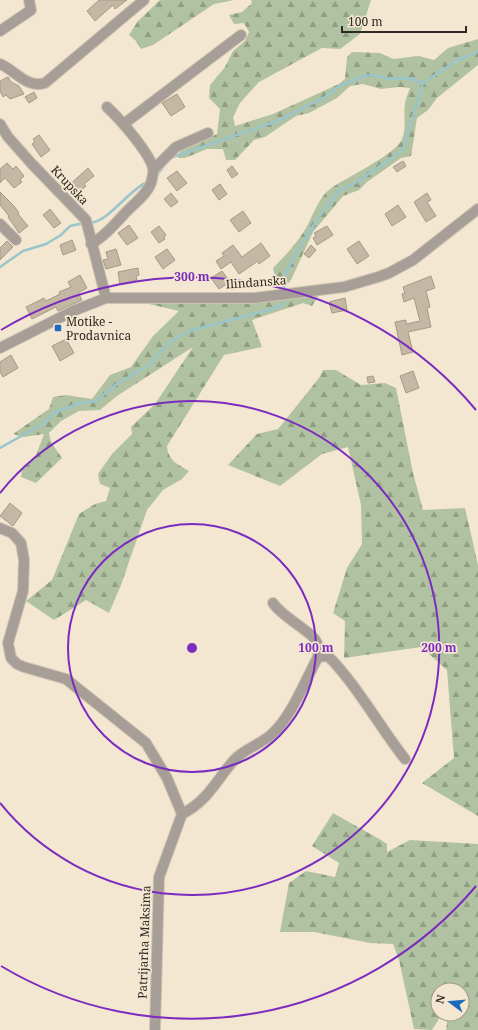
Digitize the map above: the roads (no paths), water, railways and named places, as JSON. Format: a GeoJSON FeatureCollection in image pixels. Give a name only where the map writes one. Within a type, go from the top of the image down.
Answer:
{"type":"FeatureCollection","features":[{"type":"Feature","properties":{"kind":"street"},"geometry":{"type":"LineString","coordinates":[[0,31],[31,10],[29,0]]}},
{"type":"Feature","properties":{"kind":"street"},"geometry":{"type":"LineString","coordinates":[[0,64],[25,81],[39,85],[45,83],[144,0]]}},
{"type":"Feature","properties":{"kind":"street"},"geometry":{"type":"LineString","coordinates":[[125,123],[241,35]]}},
{"type":"Feature","properties":{"kind":"street"},"geometry":{"type":"LineString","coordinates":[[107,106],[125,123],[148,159],[152,177]]}},
{"type":"Feature","properties":{"kind":"street","name":"Krupska"},"geometry":{"type":"LineString","coordinates":[[0,124],[28,159],[86,224],[106,298]]}},
{"type":"Feature","properties":{"kind":"street"},"geometry":{"type":"LineString","coordinates":[[91,244],[100,239],[138,200],[152,177],[176,147],[208,133]]}},
{"type":"Feature","properties":{"kind":"street","name":"Ilindanska"},"geometry":{"type":"LineString","coordinates":[[0,348],[73,311],[106,298],[254,298],[344,287],[389,273],[413,260],[478,209]]}},
{"type":"Feature","properties":{"kind":"street"},"geometry":{"type":"LineString","coordinates":[[0,224],[16,240]]}},
{"type":"Feature","properties":{"kind":"street"},"geometry":{"type":"LineString","coordinates":[[0,528],[12,533],[21,543],[24,560],[23,591],[8,643],[11,658],[17,664],[24,667],[66,678],[146,743],[168,778],[182,814],[203,800],[244,751],[271,735],[282,725],[318,657],[318,647],[315,639],[278,610],[273,603]]}},
{"type":"Feature","properties":{"kind":"street"},"geometry":{"type":"LineString","coordinates":[[318,657],[328,656],[339,667],[384,732],[405,759]]}},
{"type":"Feature","properties":{"kind":"street","name":"Patrijarha Maksima"},"geometry":{"type":"LineString","coordinates":[[155,1030],[159,878],[182,814]]}},
{"type":"Feature","properties":{"kind":"waterway"},"geometry":{"type":"LineString","coordinates":[[423,83],[458,60],[478,52]]}},
{"type":"Feature","properties":{"kind":"waterway"},"geometry":{"type":"LineString","coordinates":[[173,157],[277,121],[325,97],[338,87],[363,76],[374,75],[390,79],[408,78],[423,83]]}},
{"type":"Feature","properties":{"kind":"waterway"},"geometry":{"type":"LineString","coordinates":[[284,292],[285,276],[292,260],[318,218],[339,191],[357,182],[403,150],[423,83]]}},
{"type":"Feature","properties":{"kind":"waterway"},"geometry":{"type":"LineString","coordinates":[[155,178],[166,163]]}},
{"type":"Feature","properties":{"kind":"waterway"},"geometry":{"type":"LineString","coordinates":[[89,223],[104,218],[132,192],[147,182]]}},
{"type":"Feature","properties":{"kind":"waterway"},"geometry":{"type":"LineString","coordinates":[[0,267],[23,251],[46,244],[61,235],[70,226],[84,223]]}},
{"type":"Feature","properties":{"kind":"waterway"},"geometry":{"type":"LineString","coordinates":[[0,448],[41,425],[56,412],[80,403],[96,401],[118,383],[149,365],[171,341],[192,330],[272,309],[283,304],[284,297]]}},
{"type":"Feature","properties":{"kind":"place","name":"Motike - Prodavnica"},"geometry":{"type":"Point","coordinates":[58,328]}}]}
